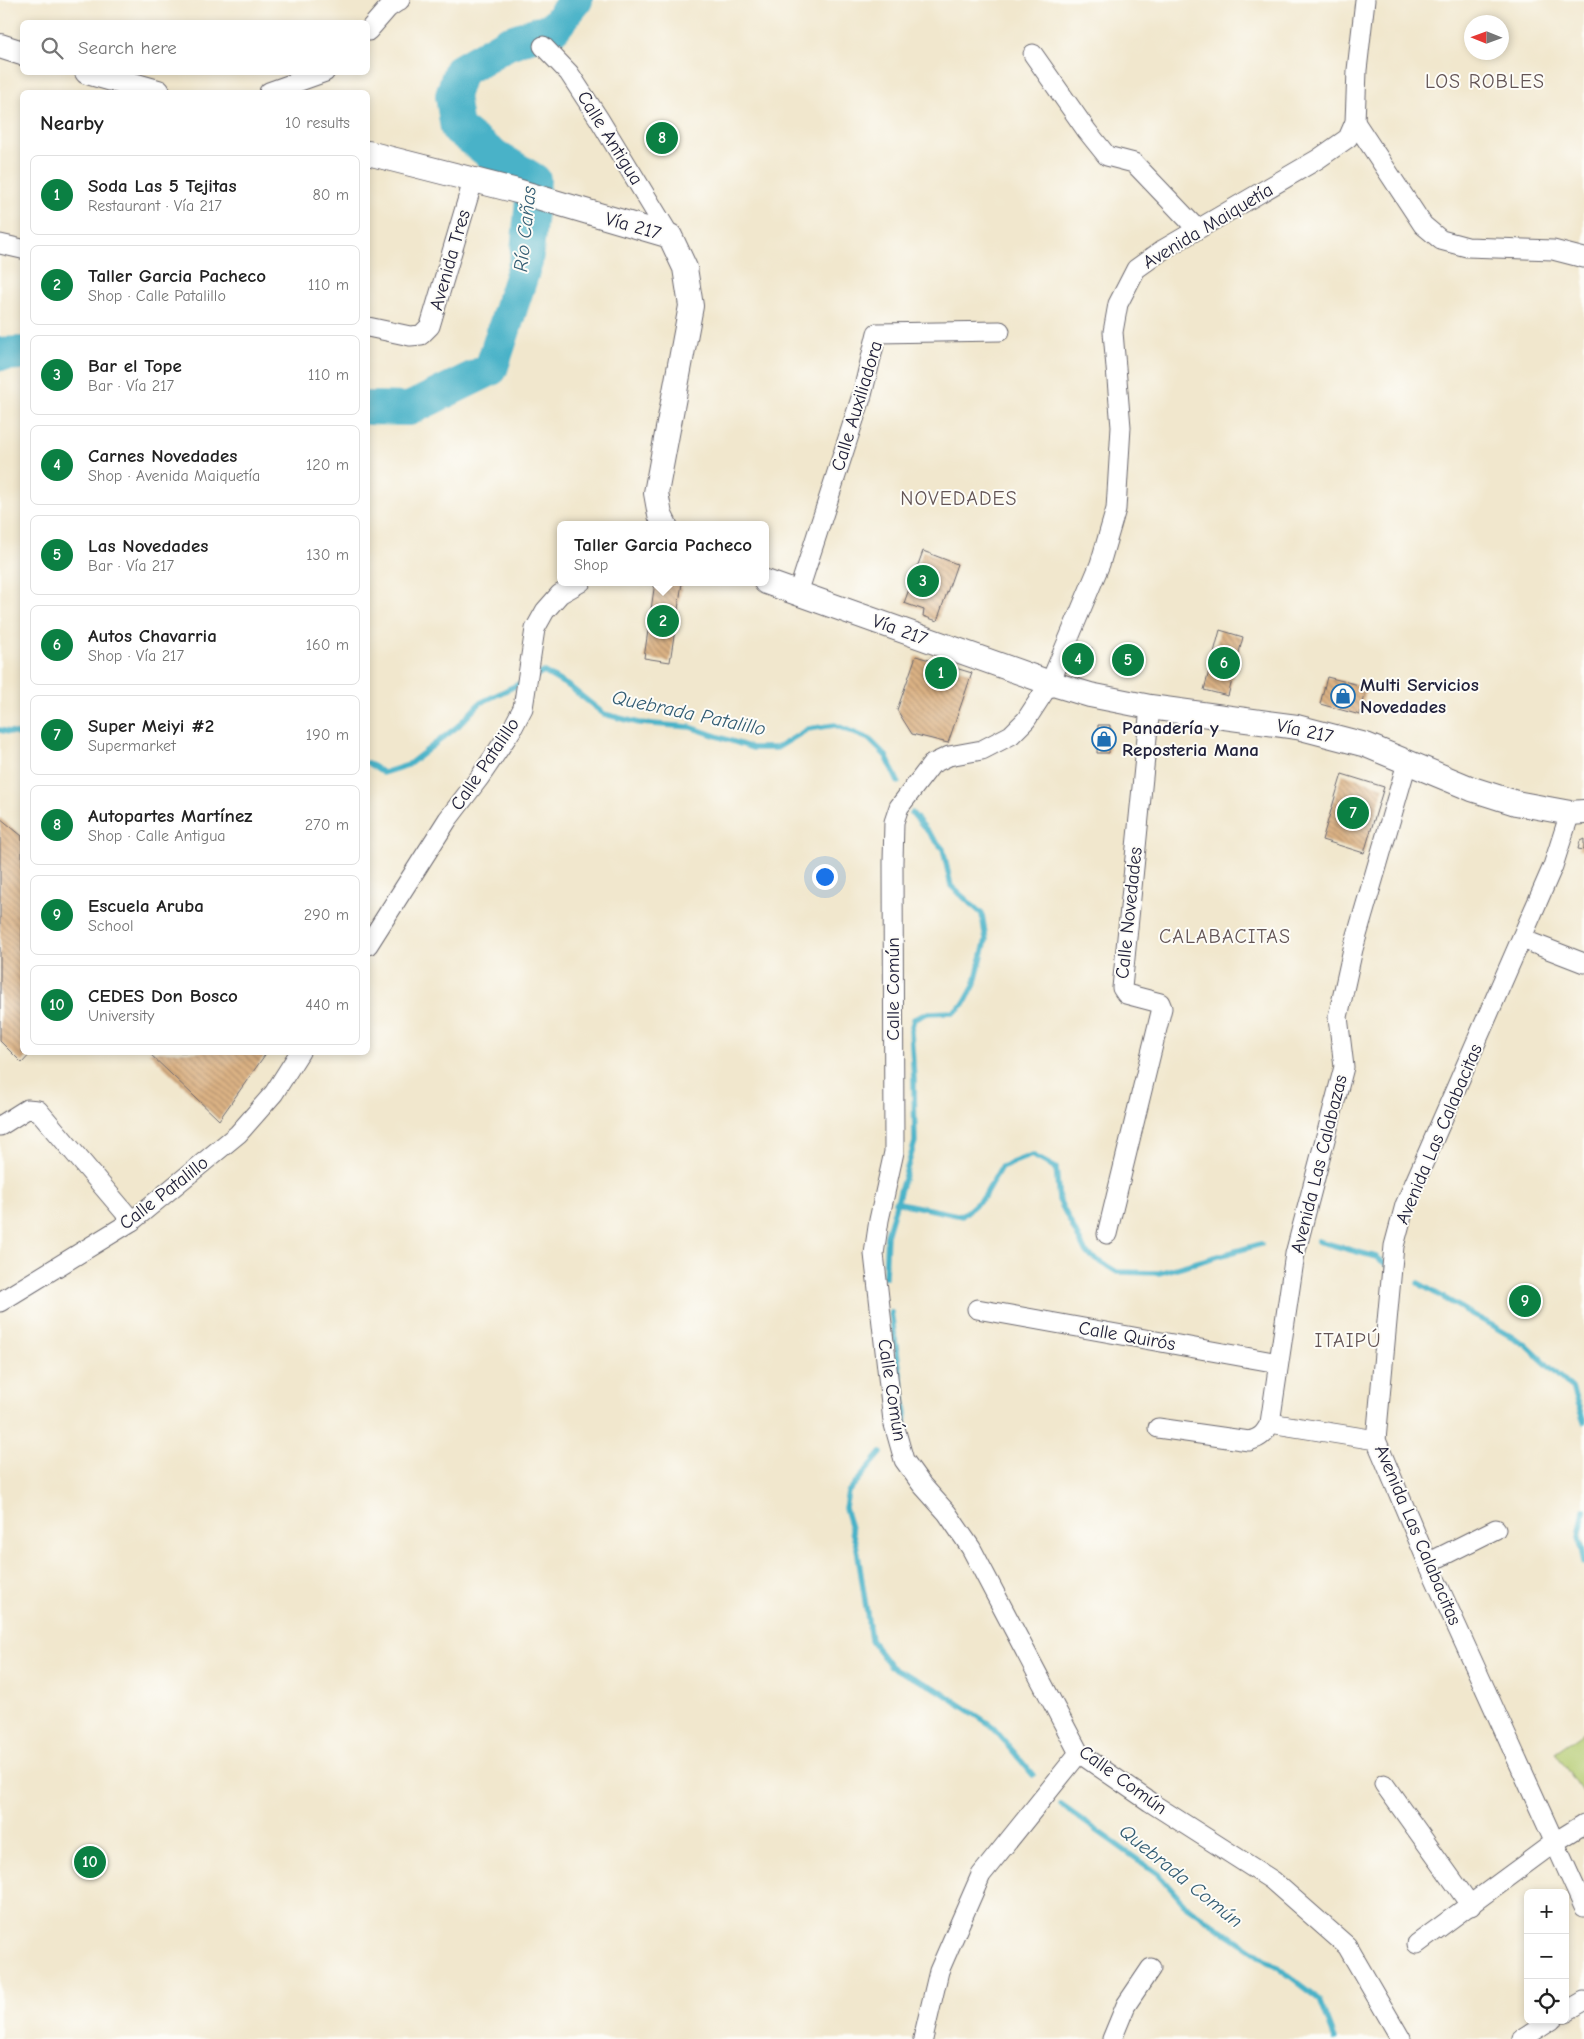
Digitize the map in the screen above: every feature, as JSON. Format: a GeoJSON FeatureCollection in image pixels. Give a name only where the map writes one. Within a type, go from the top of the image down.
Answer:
{"type":"FeatureCollection","features":[{"type":"Feature","properties":{"kind":"main road"},"geometry":{"type":"LineString","coordinates":[[0,46],[20,51]]}},
{"type":"Feature","properties":{"kind":"main road"},"geometry":{"type":"LineString","coordinates":[[98,75],[151,90]]}},
{"type":"Feature","properties":{"kind":"main road","name":"Vía 217"},"geometry":{"type":"LineString","coordinates":[[370,154],[517,191],[670,236],[685,268],[691,306],[656,493],[660,514],[664,521]]}},
{"type":"Feature","properties":{"kind":"main road","name":"Vía 217"},"geometry":{"type":"LineString","coordinates":[[769,583],[1050,683],[1090,695],[1150,707],[1297,727],[1366,745],[1472,789],[1516,803],[1577,812]]}},
{"type":"Feature","properties":{"kind":"street"},"geometry":{"type":"LineString","coordinates":[[370,29],[388,8],[400,0]]}},
{"type":"Feature","properties":{"kind":"street"},"geometry":{"type":"LineString","coordinates":[[1365,0],[1357,70],[1355,122],[1423,225],[1441,240],[1467,247],[1553,250],[1584,258]]}},
{"type":"Feature","properties":{"kind":"street","name":"Calle Antigua"},"geometry":{"type":"LineString","coordinates":[[543,46],[574,81],[670,236]]}},
{"type":"Feature","properties":{"kind":"street"},"geometry":{"type":"LineString","coordinates":[[1032,54],[1087,132],[1107,156],[1134,164],[1197,228]]}},
{"type":"Feature","properties":{"kind":"street"},"geometry":{"type":"LineString","coordinates":[[275,90],[317,75]]}},
{"type":"Feature","properties":{"kind":"street","name":"Avenida Maiquetía"},"geometry":{"type":"LineString","coordinates":[[1050,683],[1100,564],[1116,509],[1121,427],[1113,332],[1118,304],[1136,269],[1197,228],[1241,206],[1318,159],[1348,138],[1355,122]]}},
{"type":"Feature","properties":{"kind":"street","name":"Avenida Tres"},"geometry":{"type":"LineString","coordinates":[[370,327],[410,336],[421,334],[430,326],[473,181]]}},
{"type":"Feature","properties":{"kind":"street"},"geometry":{"type":"LineString","coordinates":[[0,244],[20,249]]}},
{"type":"Feature","properties":{"kind":"street","name":"Calle Auxiliadora"},"geometry":{"type":"LineString","coordinates":[[798,593],[862,396],[877,333],[1000,330]]}},
{"type":"Feature","properties":{"kind":"street"},"geometry":{"type":"LineString","coordinates":[[652,521],[656,493]]}},
{"type":"Feature","properties":{"kind":"street","name":"Calle Patalillo"},"geometry":{"type":"LineString","coordinates":[[370,942],[448,818],[480,777],[511,731],[523,708],[534,629],[545,611],[560,594],[574,586]]}},
{"type":"Feature","properties":{"kind":"street","name":"Calle Común"},"geometry":{"type":"LineString","coordinates":[[1050,683],[1026,720],[1011,735],[982,750],[949,756],[932,764],[899,807],[894,822],[892,959],[894,1152],[879,1220],[874,1254],[893,1421],[904,1460],[922,1485],[947,1513],[971,1548],[1079,1753],[1150,1802],[1272,1880],[1347,1946],[1401,2039]]}},
{"type":"Feature","properties":{"kind":"street","name":"Calle Novedades"},"geometry":{"type":"LineString","coordinates":[[1107,1234],[1162,1008],[1160,1003],[1126,994],[1122,988],[1150,707]]}},
{"type":"Feature","properties":{"kind":"street","name":"Avenida Las Calabazas"},"geometry":{"type":"LineString","coordinates":[[1270,1423],[1295,1254],[1344,1068],[1338,1017],[1353,949],[1407,763]]}},
{"type":"Feature","properties":{"kind":"street","name":"Avenida Las Calabacitas"},"geometry":{"type":"LineString","coordinates":[[1577,812],[1405,1205],[1394,1246],[1376,1440],[1428,1563],[1584,1907]]}},
{"type":"Feature","properties":{"kind":"street"},"geometry":{"type":"LineString","coordinates":[[1522,939],[1584,963]]}},
{"type":"Feature","properties":{"kind":"street","name":"Calle Patalillo"},"geometry":{"type":"LineString","coordinates":[[0,1302],[132,1221],[238,1134],[274,1093],[298,1055]]}},
{"type":"Feature","properties":{"kind":"street"},"geometry":{"type":"LineString","coordinates":[[0,1126],[28,1109],[38,1110],[132,1221]]}},
{"type":"Feature","properties":{"kind":"street","name":"Calle Quirós"},"geometry":{"type":"LineString","coordinates":[[977,1309],[1278,1363]]}},
{"type":"Feature","properties":{"kind":"street"},"geometry":{"type":"LineString","coordinates":[[1158,1428],[1249,1441],[1257,1439],[1265,1433],[1270,1423],[1376,1440]]}},
{"type":"Feature","properties":{"kind":"street"},"geometry":{"type":"LineString","coordinates":[[1428,1563],[1496,1529]]}},
{"type":"Feature","properties":{"kind":"street"},"geometry":{"type":"LineString","coordinates":[[923,2039],[939,1972],[981,1875],[1079,1753]]}},
{"type":"Feature","properties":{"kind":"street"},"geometry":{"type":"LineString","coordinates":[[1384,1784],[1471,1906]]}},
{"type":"Feature","properties":{"kind":"street"},"geometry":{"type":"LineString","coordinates":[[1417,1944],[1471,1906],[1555,1842],[1584,1824]]}},
{"type":"Feature","properties":{"kind":"street"},"geometry":{"type":"LineString","coordinates":[[1112,2039],[1126,2005],[1151,1968]]}},
{"type":"Feature","properties":{"kind":"street"},"geometry":{"type":"LineString","coordinates":[[1569,2010],[1584,2001]]}},
{"type":"Feature","properties":{"kind":"street"},"geometry":{"type":"LineString","coordinates":[[1522,2039],[1546,2024]]}},
{"type":"Feature","properties":{"kind":"green space"},"geometry":{"type":"Polygon","coordinates":[[[1584,1732],[1584,1795],[1555,1752],[1584,1732]]]}},
{"type":"Feature","properties":{"kind":"building"},"geometry":{"type":"Polygon","coordinates":[[[923,551],[957,564],[937,621],[923,616],[924,610],[904,603],[923,551]]]}},
{"type":"Feature","properties":{"kind":"building"},"geometry":{"type":"Polygon","coordinates":[[[654,586],[682,586],[670,662],[644,658],[654,586]]]}},
{"type":"Feature","properties":{"kind":"building"},"geometry":{"type":"Polygon","coordinates":[[[1220,630],[1243,637],[1228,696],[1204,690],[1220,630]]]}},
{"type":"Feature","properties":{"kind":"building"},"geometry":{"type":"Polygon","coordinates":[[[1072,643],[1092,648],[1084,676],[1065,671],[1072,643]]]}},
{"type":"Feature","properties":{"kind":"building"},"geometry":{"type":"Polygon","coordinates":[[[916,656],[972,673],[948,743],[912,734],[897,710],[916,656]]]}},
{"type":"Feature","properties":{"kind":"building","name":"Multi Servicios Novedades"},"geometry":{"type":"Polygon","coordinates":[[[1327,677],[1367,687],[1360,715],[1320,704],[1327,677]]]}},
{"type":"Feature","properties":{"kind":"building","name":"Panadería y Reposteria Mana"},"geometry":{"type":"Polygon","coordinates":[[[1098,725],[1110,725],[1109,753],[1097,753],[1098,725]]]}},
{"type":"Feature","properties":{"kind":"building"},"geometry":{"type":"Polygon","coordinates":[[[1342,774],[1384,787],[1364,853],[1322,840],[1342,774]]]}},
{"type":"Feature","properties":{"kind":"building"},"geometry":{"type":"Polygon","coordinates":[[[0,818],[20,834],[20,1055],[29,1055],[22,1063],[0,1041],[0,818]]]}},
{"type":"Feature","properties":{"kind":"building"},"geometry":{"type":"Polygon","coordinates":[[[1584,839],[1584,850],[1578,849],[1580,841],[1584,839]]]}},
{"type":"Feature","properties":{"kind":"building"},"geometry":{"type":"Polygon","coordinates":[[[151,1055],[265,1055],[219,1120],[151,1055]]]}},
{"type":"Feature","properties":{"kind":"waterway","name":"Río Cañas"},"geometry":{"type":"LineString","coordinates":[[370,408],[409,409],[491,369],[526,262],[534,180],[490,153],[457,128],[452,96],[460,71],[508,43],[554,28],[576,0]]}},
{"type":"Feature","properties":{"kind":"waterway","name":"Río Cañas"},"geometry":{"type":"LineString","coordinates":[[0,354],[20,353]]}},
{"type":"Feature","properties":{"kind":"waterway","name":"Quebrada Patalillo"},"geometry":{"type":"LineString","coordinates":[[532,678],[544,672],[570,687],[604,714],[639,723],[690,727],[752,748],[777,748],[808,729],[835,725],[869,739],[886,756],[898,782]]}},
{"type":"Feature","properties":{"kind":"waterway","name":"Quebrada Patalillo"},"geometry":{"type":"LineString","coordinates":[[370,764],[383,773],[408,765],[458,726],[480,703],[523,682]]}},
{"type":"Feature","properties":{"kind":"waterway","name":"Quebrada Patalillo"},"geometry":{"type":"LineString","coordinates":[[0,730],[20,735]]}},
{"type":"Feature","properties":{"kind":"waterway","name":"Quebrada Patalillo"},"geometry":{"type":"LineString","coordinates":[[885,1277],[887,1235],[915,1142],[911,1030],[914,1019],[928,1013],[954,1012],[964,1004],[974,986],[986,940],[982,914],[951,886],[943,849],[912,813]]}},
{"type":"Feature","properties":{"kind":"waterway","name":"Quebrada Patalillo"},"geometry":{"type":"LineString","coordinates":[[895,1202],[962,1216],[984,1197],[1001,1167],[1032,1155],[1056,1168],[1059,1200],[1086,1253],[1117,1272],[1159,1273],[1261,1244]]}},
{"type":"Feature","properties":{"kind":"waterway","name":"Quebrada Patalillo"},"geometry":{"type":"LineString","coordinates":[[1318,1241],[1376,1257],[1389,1266]]}},
{"type":"Feature","properties":{"kind":"waterway","name":"Quebrada Patalillo"},"geometry":{"type":"LineString","coordinates":[[1418,1283],[1526,1345],[1572,1388],[1584,1422]]}},
{"type":"Feature","properties":{"kind":"waterway","name":"Quebrada Común"},"geometry":{"type":"LineString","coordinates":[[891,1312],[906,1413],[905,1425]]}},
{"type":"Feature","properties":{"kind":"waterway","name":"Quebrada Común"},"geometry":{"type":"LineString","coordinates":[[881,1453],[848,1492],[845,1508],[857,1548],[871,1640],[891,1667],[935,1688],[991,1725],[1033,1775]]}},
{"type":"Feature","properties":{"kind":"waterway","name":"Quebrada Patalillo"},"geometry":{"type":"LineString","coordinates":[[1584,1510],[1579,1537],[1584,1562]]}},
{"type":"Feature","properties":{"kind":"waterway","name":"Quebrada Común"},"geometry":{"type":"LineString","coordinates":[[1061,1805],[1158,1874],[1185,1905],[1278,1968],[1320,2000],[1335,2039]]}},
{"type":"Feature","properties":{"kind":"place","name":"Autopartes Martínez"},"geometry":{"type":"Point","coordinates":[662,138]}},
{"type":"Feature","properties":{"kind":"place","name":"Bar el Tope"},"geometry":{"type":"Point","coordinates":[923,581]}},
{"type":"Feature","properties":{"kind":"place","name":"Taller Garcia Pacheco"},"geometry":{"type":"Point","coordinates":[663,621]}},
{"type":"Feature","properties":{"kind":"place","name":"Carnes Novedades"},"geometry":{"type":"Point","coordinates":[1078,659]}},
{"type":"Feature","properties":{"kind":"place","name":"Las Novedades"},"geometry":{"type":"Point","coordinates":[1128,660]}},
{"type":"Feature","properties":{"kind":"place","name":"Autos Chavarria"},"geometry":{"type":"Point","coordinates":[1224,663]}},
{"type":"Feature","properties":{"kind":"place","name":"Soda Las 5 Tejitas"},"geometry":{"type":"Point","coordinates":[941,673]}},
{"type":"Feature","properties":{"kind":"place","name":"Multi Servicios Novedades"},"geometry":{"type":"Point","coordinates":[1343,696]}},
{"type":"Feature","properties":{"kind":"place","name":"Panadería y Reposteria Mana"},"geometry":{"type":"Point","coordinates":[1104,739]}},
{"type":"Feature","properties":{"kind":"place","name":"Super Meiyi #2"},"geometry":{"type":"Point","coordinates":[1353,813]}},
{"type":"Feature","properties":{"kind":"place","name":"Escuela Aruba"},"geometry":{"type":"Point","coordinates":[1525,1301]}},
{"type":"Feature","properties":{"kind":"place","name":"CEDES Don Bosco"},"geometry":{"type":"Point","coordinates":[90,1862]}},
{"type":"Feature","properties":{"kind":"district","name":"LOS ROBLES"},"geometry":{"type":"Point","coordinates":[1485,81]}},
{"type":"Feature","properties":{"kind":"district","name":"NOVEDADES"},"geometry":{"type":"Point","coordinates":[959,498]}},
{"type":"Feature","properties":{"kind":"district","name":"CALABACITAS"},"geometry":{"type":"Point","coordinates":[1225,936]}},
{"type":"Feature","properties":{"kind":"district","name":"ITAIPÚ"},"geometry":{"type":"Point","coordinates":[1348,1340]}}]}
